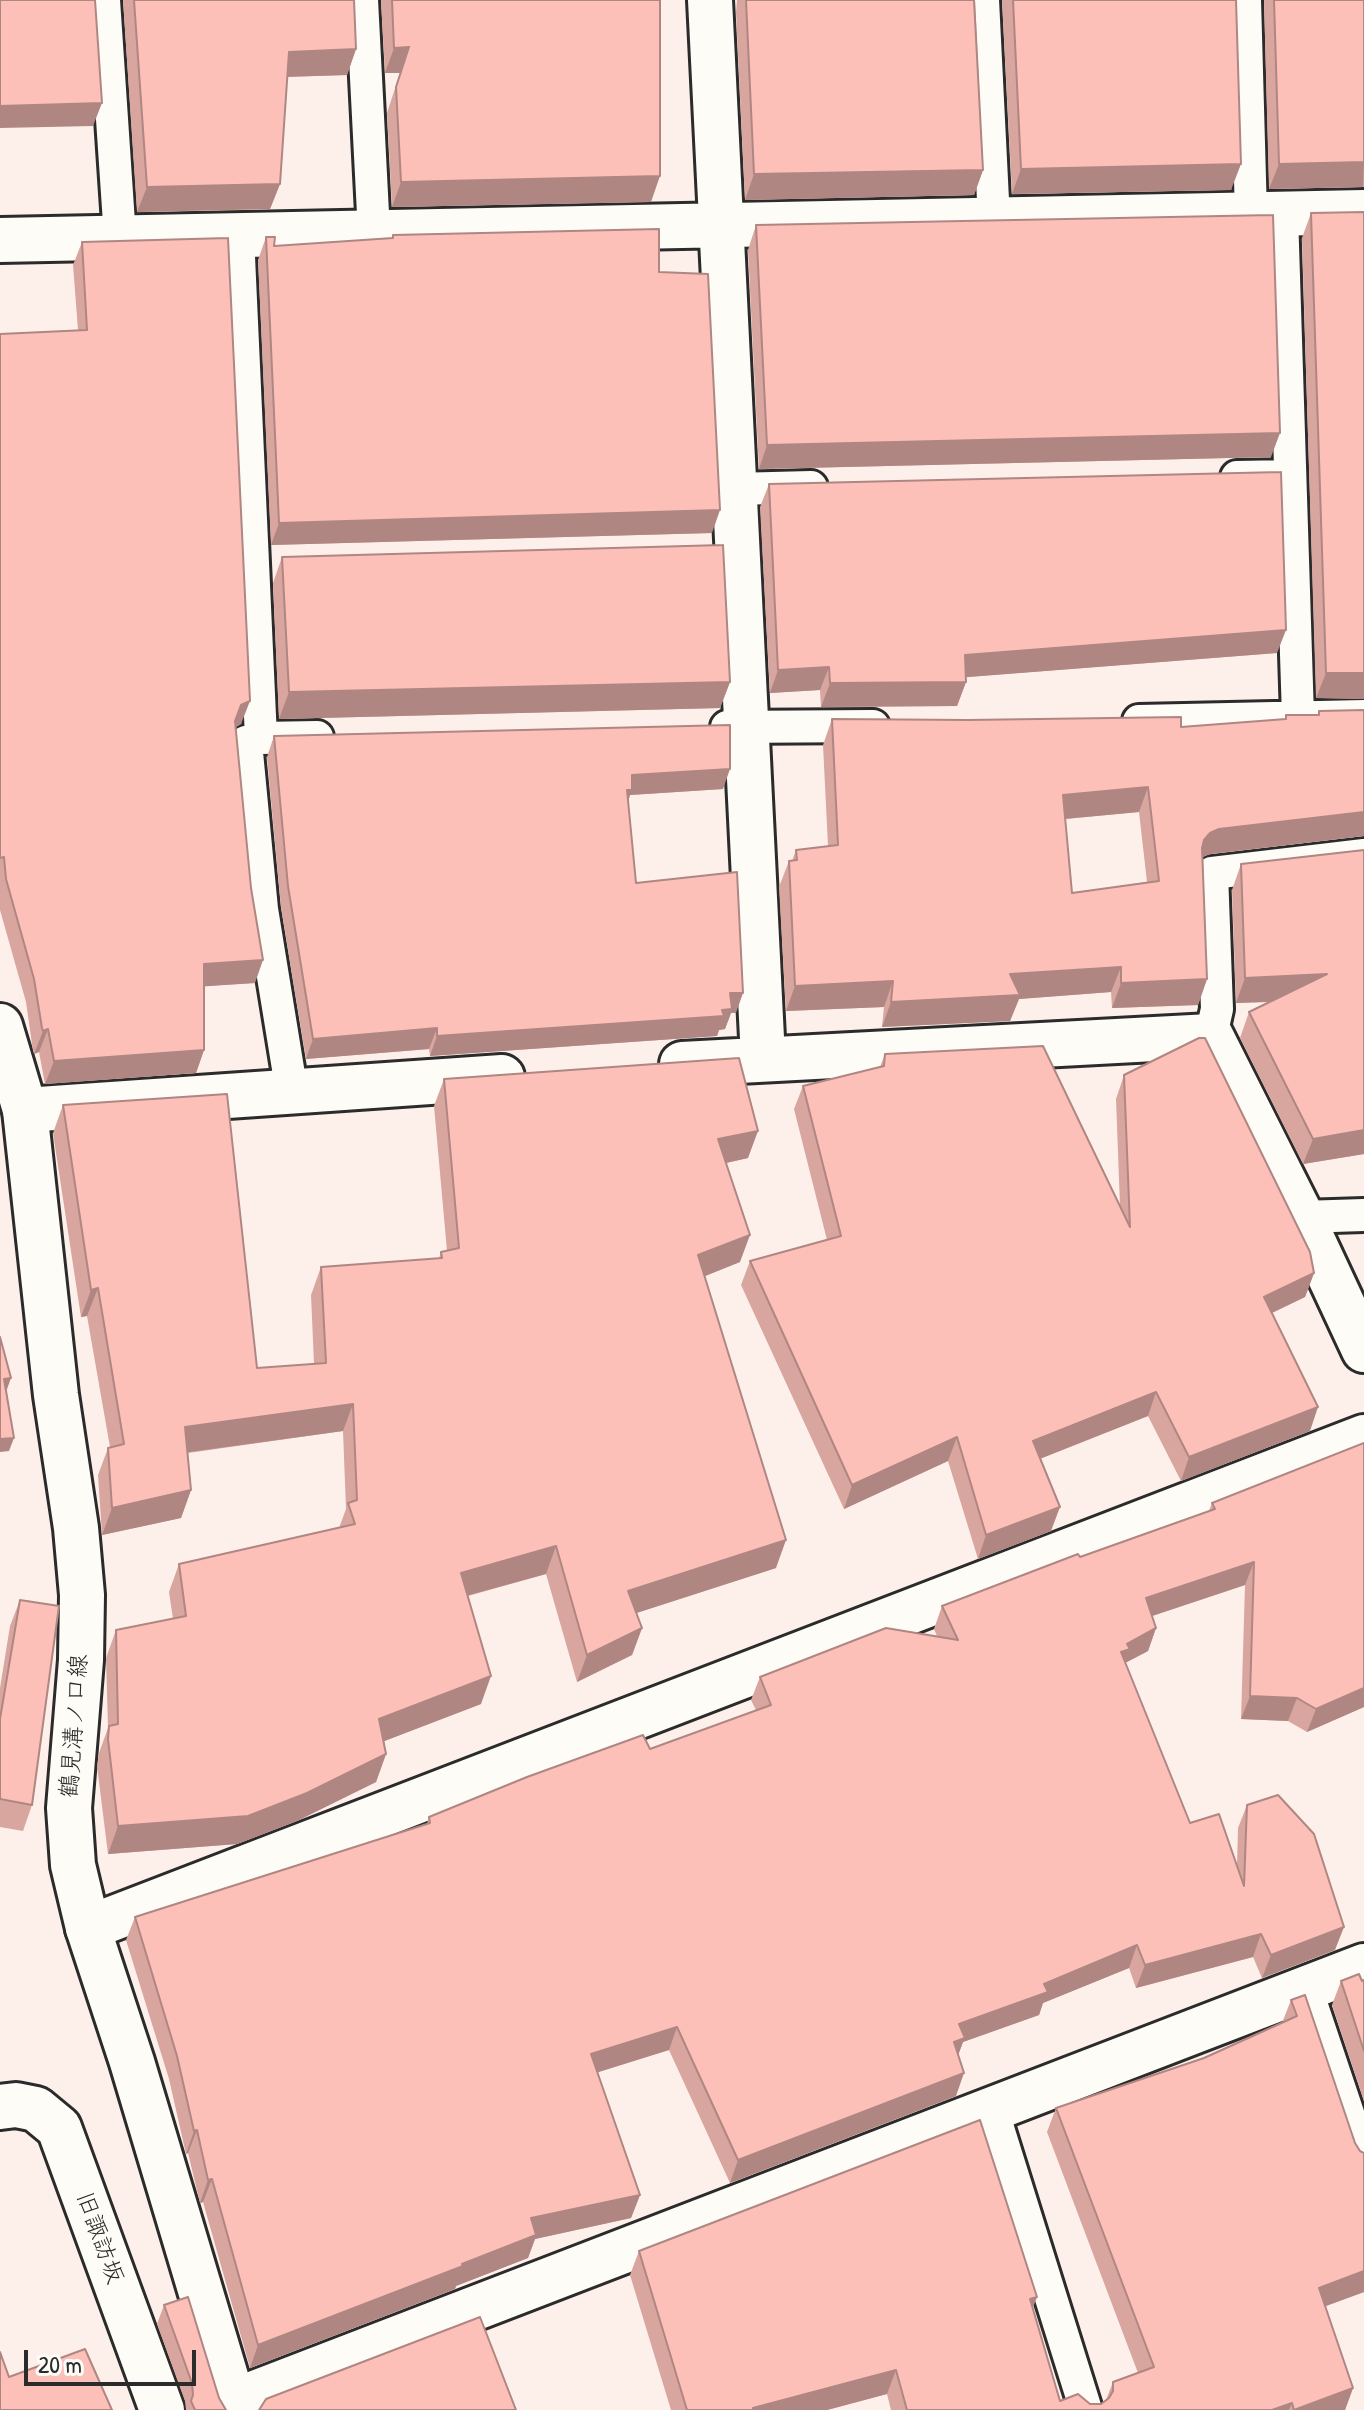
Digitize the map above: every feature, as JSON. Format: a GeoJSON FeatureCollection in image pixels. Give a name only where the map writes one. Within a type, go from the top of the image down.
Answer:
{"type":"FeatureCollection","features":[{"type":"Feature","properties":{"kind":"street"},"geometry":{"type":"LineString","coordinates":[[710,0],[734,489],[722,551],[748,726],[763,1058]]}},
{"type":"Feature","properties":{"kind":"street"},"geometry":{"type":"LineString","coordinates":[[0,240],[1364,212]]}},
{"type":"Feature","properties":{"kind":"street","name":"鶴見溝ノ口線"},"geometry":{"type":"LineString","coordinates":[[0,1026],[25,1110],[56,1395],[76,1528],[82,1595],[81,1660],[69,1808],[73,1865],[88,1928],[132,2062],[235,2406]]}},
{"type":"Feature","properties":{"kind":"street"},"geometry":{"type":"LineString","coordinates":[[637,1067],[1211,1036],[1302,1217],[1364,1350]]}},
{"type":"Feature","properties":{"kind":"street"},"geometry":{"type":"LineString","coordinates":[[25,1110],[543,1074]]}},
{"type":"Feature","properties":{"kind":"street"},"geometry":{"type":"LineString","coordinates":[[88,1928],[1364,1437]]}},
{"type":"Feature","properties":{"kind":"street"},"geometry":{"type":"LineString","coordinates":[[235,2406],[1364,1966]]}},
{"type":"Feature","properties":{"kind":"street","name":"旧諏訪坂"},"geometry":{"type":"LineString","coordinates":[[0,2107],[16,2105],[36,2109],[59,2128],[162,2410]]}},
{"type":"Feature","properties":{"kind":"lane"},"geometry":{"type":"LineString","coordinates":[[104,0],[120,238]]}},
{"type":"Feature","properties":{"kind":"lane"},"geometry":{"type":"LineString","coordinates":[[362,0],[374,233]]}},
{"type":"Feature","properties":{"kind":"lane"},"geometry":{"type":"LineString","coordinates":[[983,0],[994,220]]}},
{"type":"Feature","properties":{"kind":"lane"},"geometry":{"type":"LineString","coordinates":[[1245,0],[1290,476],[1298,717]]}},
{"type":"Feature","properties":{"kind":"lane"},"geometry":{"type":"LineString","coordinates":[[238,235],[268,565],[261,738]]}},
{"type":"Feature","properties":{"kind":"lane"},"geometry":{"type":"LineString","coordinates":[[1211,478],[1290,476]]}},
{"type":"Feature","properties":{"kind":"lane"},"geometry":{"type":"LineString","coordinates":[[734,489],[846,486]]}},
{"type":"Feature","properties":{"kind":"lane"},"geometry":{"type":"LineString","coordinates":[[1108,722],[1364,716]]}},
{"type":"Feature","properties":{"kind":"lane"},"geometry":{"type":"LineString","coordinates":[[701,727],[903,726]]}},
{"type":"Feature","properties":{"kind":"lane"},"geometry":{"type":"LineString","coordinates":[[292,1093],[262,909],[246,742],[261,738],[340,736]]}},
{"type":"Feature","properties":{"kind":"lane"},"geometry":{"type":"LineString","coordinates":[[1211,1036],[1217,1009],[1212,873],[1364,855]]}},
{"type":"Feature","properties":{"kind":"lane"},"geometry":{"type":"LineString","coordinates":[[1302,1217],[1364,1215]]}},
{"type":"Feature","properties":{"kind":"lane"},"geometry":{"type":"LineString","coordinates":[[1306,1988],[1364,2161]]}},
{"type":"Feature","properties":{"kind":"lane"},"geometry":{"type":"LineString","coordinates":[[992,2109],[1086,2410]]}},
{"type":"Feature","properties":{"kind":"building"},"geometry":{"type":"Polygon","coordinates":[[[0,0],[95,0],[102,103],[0,106],[0,0]]]}},
{"type":"Feature","properties":{"kind":"building"},"geometry":{"type":"Polygon","coordinates":[[[134,0],[354,0],[356,49],[289,52],[280,184],[147,187],[134,0]]]}},
{"type":"Feature","properties":{"kind":"building"},"geometry":{"type":"Polygon","coordinates":[[[392,0],[660,0],[660,176],[401,182],[396,87],[409,47],[394,48],[392,0]]]}},
{"type":"Feature","properties":{"kind":"building"},"geometry":{"type":"Polygon","coordinates":[[[746,0],[974,0],[983,170],[754,174],[746,0]]]}},
{"type":"Feature","properties":{"kind":"building"},"geometry":{"type":"Polygon","coordinates":[[[1013,0],[1236,0],[1241,164],[1021,169],[1013,0]]]}},
{"type":"Feature","properties":{"kind":"building"},"geometry":{"type":"Polygon","coordinates":[[[1274,0],[1364,0],[1364,162],[1279,164],[1274,0]]]}},
{"type":"Feature","properties":{"kind":"building"},"geometry":{"type":"Polygon","coordinates":[[[1364,212],[1364,673],[1326,673],[1311,213],[1364,212]]]}},
{"type":"Feature","properties":{"kind":"building"},"geometry":{"type":"Polygon","coordinates":[[[1273,215],[1280,433],[767,445],[756,225],[1273,215]]]}},
{"type":"Feature","properties":{"kind":"building"},"geometry":{"type":"Polygon","coordinates":[[[659,229],[659,272],[708,274],[720,510],[279,523],[266,237],[275,237],[274,246],[393,238],[393,235],[659,229]]]}},
{"type":"Feature","properties":{"kind":"building"},"geometry":{"type":"Polygon","coordinates":[[[228,238],[250,701],[241,705],[235,721],[251,888],[263,960],[204,964],[204,1050],[54,1061],[48,1029],[43,1031],[42,1028],[34,979],[6,879],[4,857],[0,858],[0,334],[87,330],[82,242],[228,238]]]}},
{"type":"Feature","properties":{"kind":"building"},"geometry":{"type":"Polygon","coordinates":[[[1281,472],[1286,630],[965,655],[966,682],[830,683],[829,667],[778,670],[769,484],[1281,472]]]}},
{"type":"Feature","properties":{"kind":"building"},"geometry":{"type":"Polygon","coordinates":[[[723,545],[730,682],[289,692],[282,557],[723,545]]]}},
{"type":"Feature","properties":{"kind":"building"},"geometry":{"type":"Polygon","coordinates":[[[1364,710],[1364,812],[1219,829],[1210,833],[1202,848],[1207,979],[1121,983],[1121,967],[1010,974],[1020,995],[891,1002],[893,981],[795,986],[789,861],[797,860],[796,850],[838,845],[832,719],[1181,717],[1181,727],[1286,719],[1286,715],[1319,715],[1319,711],[1364,710]],[[1148,787],[1063,795],[1072,893],[1159,881],[1148,787]]]}},
{"type":"Feature","properties":{"kind":"building"},"geometry":{"type":"Polygon","coordinates":[[[730,725],[730,769],[632,775],[632,790],[627,790],[636,883],[737,872],[743,993],[730,993],[732,1009],[722,1010],[724,1016],[437,1036],[437,1028],[313,1039],[288,886],[274,736],[730,725]]]}},
{"type":"Feature","properties":{"kind":"building"},"geometry":{"type":"Polygon","coordinates":[[[1364,850],[1364,1130],[1313,1139],[1249,1012],[1327,974],[1245,978],[1241,864],[1364,850]]]}},
{"type":"Feature","properties":{"kind":"building"},"geometry":{"type":"Polygon","coordinates":[[[1199,1038],[1205,1038],[1310,1252],[1314,1273],[1264,1297],[1318,1407],[1189,1457],[1156,1392],[1033,1441],[1060,1507],[986,1535],[957,1437],[852,1485],[750,1261],[841,1236],[803,1086],[884,1066],[885,1054],[1043,1046],[1130,1227],[1124,1075],[1199,1038]]]}},
{"type":"Feature","properties":{"kind":"building"},"geometry":{"type":"Polygon","coordinates":[[[739,1058],[758,1131],[718,1139],[750,1235],[698,1255],[786,1540],[628,1591],[642,1628],[587,1655],[556,1546],[461,1573],[491,1676],[379,1719],[386,1754],[307,1793],[248,1816],[118,1826],[108,1739],[109,1726],[118,1724],[116,1630],[186,1616],[179,1564],[355,1524],[348,1503],[357,1500],[353,1404],[185,1427],[191,1490],[112,1508],[108,1448],[124,1444],[98,1288],[91,1290],[63,1105],[227,1094],[257,1368],[326,1363],[321,1267],[442,1258],[441,1252],[459,1248],[444,1079],[739,1058]]]}},
{"type":"Feature","properties":{"kind":"building"},"geometry":{"type":"Polygon","coordinates":[[[0,1337],[11,1378],[4,1379],[14,1438],[0,1439],[0,1337]]]}},
{"type":"Feature","properties":{"kind":"building"},"geometry":{"type":"Polygon","coordinates":[[[1364,1443],[1364,1688],[1316,1709],[1297,1698],[1250,1696],[1254,1562],[1146,1598],[1156,1628],[1127,1644],[1130,1649],[1121,1652],[1190,1823],[1219,1814],[1244,1886],[1247,1805],[1278,1795],[1314,1834],[1344,1927],[1271,1955],[1261,1934],[1145,1965],[1137,1945],[1044,1984],[1048,1992],[959,2024],[965,2038],[954,2042],[964,2073],[738,2160],[677,2027],[591,2054],[640,2195],[531,2218],[536,2235],[258,2345],[212,2179],[208,2180],[177,2056],[135,1917],[430,1823],[429,1817],[643,1735],[650,1749],[771,1705],[760,1677],[886,1628],[958,1640],[942,1606],[1078,1554],[1080,1557],[1215,1509],[1212,1503],[1364,1443]]]}},
{"type":"Feature","properties":{"kind":"building"},"geometry":{"type":"Polygon","coordinates":[[[20,1600],[59,1606],[32,1805],[0,1799],[0,1719],[20,1600]]]}},
{"type":"Feature","properties":{"kind":"building"},"geometry":{"type":"Polygon","coordinates":[[[1359,1974],[1364,1980],[1364,2051],[1341,1981],[1359,1974]]]}},
{"type":"Feature","properties":{"kind":"building"},"geometry":{"type":"Polygon","coordinates":[[[1305,1995],[1355,2143],[1364,2153],[1364,2271],[1319,2288],[1353,2388],[1294,2410],[1292,2403],[1272,2410],[907,2410],[896,2370],[754,2410],[687,2410],[639,2251],[980,2120],[1037,2297],[1030,2299],[1060,2401],[1078,2394],[1090,2404],[1101,2404],[1113,2391],[1113,2382],[1154,2367],[1056,2108],[1204,2058],[1297,2016],[1291,2000],[1305,1995]]]}},
{"type":"Feature","properties":{"kind":"building"},"geometry":{"type":"Polygon","coordinates":[[[188,2297],[219,2398],[226,2410],[195,2410],[191,2401],[192,2383],[164,2305],[188,2297]]]}},
{"type":"Feature","properties":{"kind":"building"},"geometry":{"type":"Polygon","coordinates":[[[480,2317],[516,2410],[259,2410],[266,2399],[480,2317]]]}},
{"type":"Feature","properties":{"kind":"building"},"geometry":{"type":"Polygon","coordinates":[[[85,2349],[112,2410],[0,2410],[0,2352],[9,2377],[85,2349]]]}}]}
